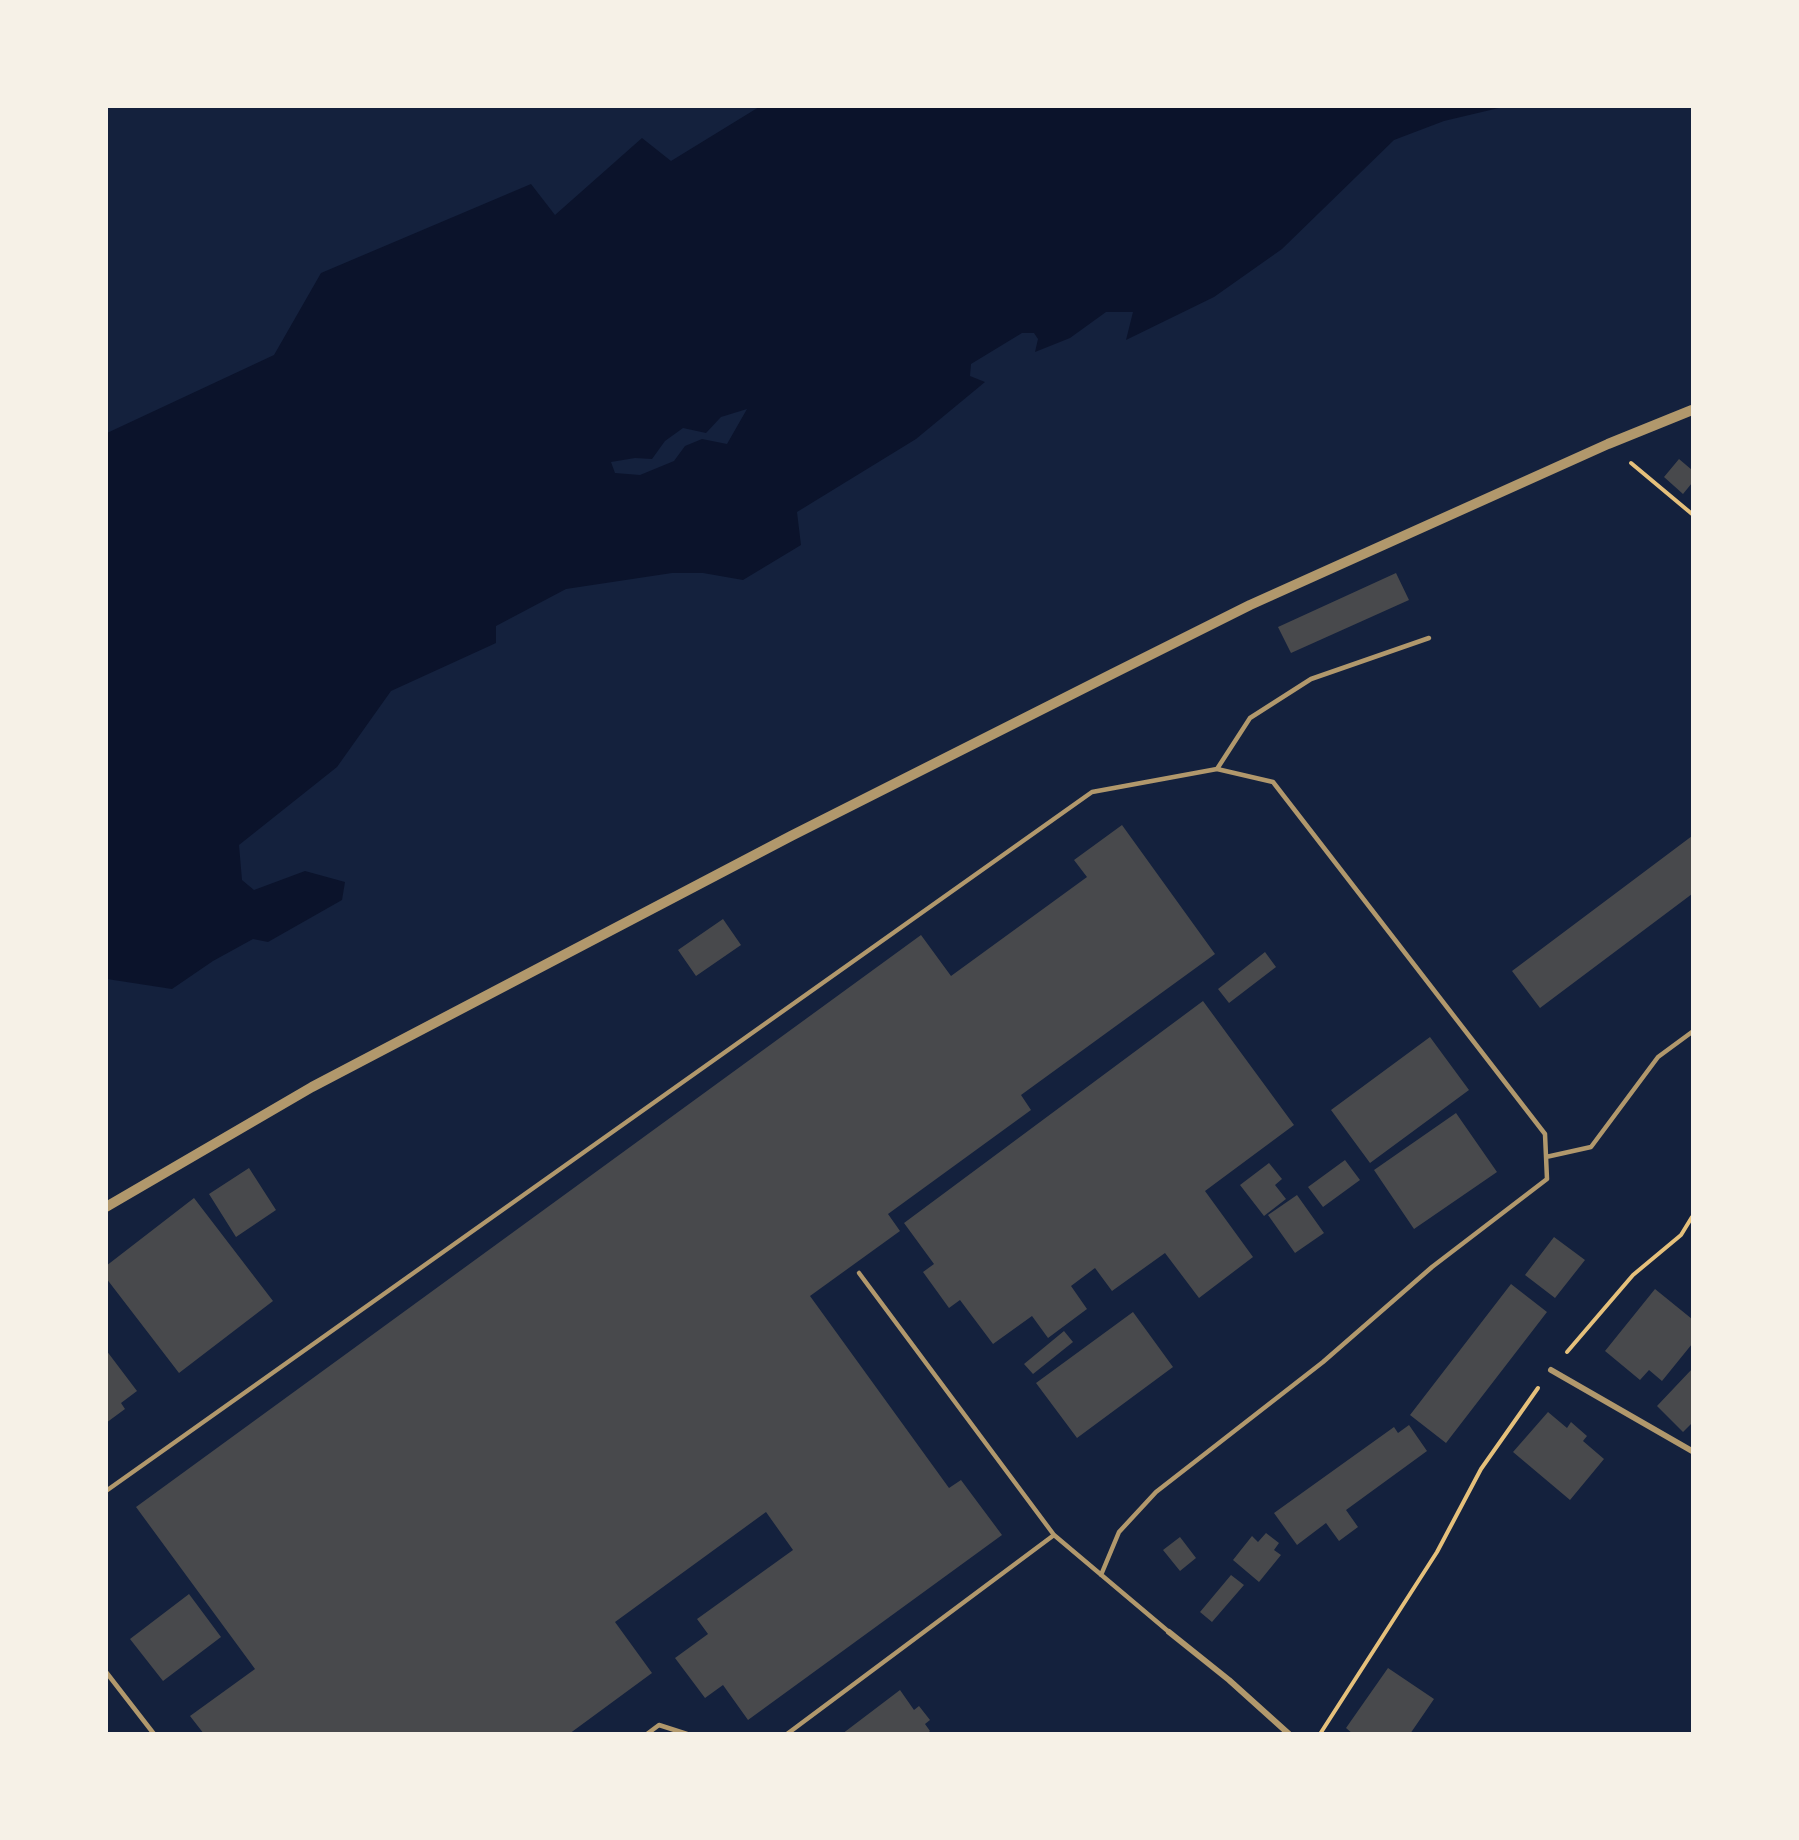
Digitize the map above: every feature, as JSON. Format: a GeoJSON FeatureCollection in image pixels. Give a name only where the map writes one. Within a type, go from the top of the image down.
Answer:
{"type":"FeatureCollection","features":[{"type":"Feature","properties":{"kind":"street"},"geometry":{"type":"LineString","coordinates":[[106,1207],[312,1087],[791,836],[1250,605],[1608,444],[1692,410]]}},
{"type":"Feature","properties":{"kind":"street"},"geometry":{"type":"LineString","coordinates":[[1551,1370],[1692,1451]]}},
{"type":"Feature","properties":{"kind":"street"},"geometry":{"type":"LineString","coordinates":[[1169,1632],[1229,1680],[1289,1734]]}},
{"type":"Feature","properties":{"kind":"lane"},"geometry":{"type":"LineString","coordinates":[[1217,769],[1250,718],[1311,679],[1429,638]]}},
{"type":"Feature","properties":{"kind":"lane"},"geometry":{"type":"LineString","coordinates":[[106,1491],[1092,792],[1217,769],[1274,782],[1545,1134],[1547,1179],[1432,1267],[1323,1362],[1156,1492],[1119,1532],[1101,1575]]}},
{"type":"Feature","properties":{"kind":"lane"},"geometry":{"type":"LineString","coordinates":[[1546,1157],[1591,1147],[1658,1057],[1692,1032]]}},
{"type":"Feature","properties":{"kind":"lane"},"geometry":{"type":"LineString","coordinates":[[859,1273],[1054,1535],[1169,1632]]}},
{"type":"Feature","properties":{"kind":"lane"},"geometry":{"type":"LineString","coordinates":[[787,1734],[1054,1535]]}},
{"type":"Feature","properties":{"kind":"lane"},"geometry":{"type":"LineString","coordinates":[[106,1672],[154,1734]]}},
{"type":"Feature","properties":{"kind":"lane"},"geometry":{"type":"LineString","coordinates":[[647,1734],[659,1725],[687,1734]]}},
{"type":"Feature","properties":{"kind":"path"},"geometry":{"type":"LineString","coordinates":[[1608,444],[1692,514]]}},
{"type":"Feature","properties":{"kind":"path"},"geometry":{"type":"LineString","coordinates":[[1320,1734],[1437,1552],[1481,1469],[1551,1370],[1633,1275],[1681,1235],[1692,1217]]}},
{"type":"Feature","properties":{"kind":"water"},"geometry":{"type":"Polygon","coordinates":[[[759,107],[1503,107],[1444,121],[1394,140],[1282,249],[1214,297],[1126,340],[1133,312],[1106,312],[1070,338],[1035,352],[1038,339],[1034,333],[1022,333],[971,364],[970,376],[985,382],[916,439],[797,512],[801,545],[743,580],[703,573],[672,573],[566,589],[496,626],[496,643],[391,691],[337,767],[239,845],[242,880],[254,890],[305,871],[345,882],[342,900],[268,942],[253,939],[213,961],[172,989],[107,979],[107,433],[274,355],[321,273],[531,184],[555,215],[642,138],[671,161],[759,107]],[[747,409],[721,417],[706,433],[683,428],[665,441],[652,459],[635,458],[611,462],[615,473],[640,475],[674,461],[685,446],[702,439],[727,444],[747,409]]]}},
{"type":"Feature","properties":{"kind":"building"},"geometry":{"type":"Polygon","coordinates":[[[1679,459],[1692,470],[1692,483],[1683,494],[1664,477],[1679,459]]]}},
{"type":"Feature","properties":{"kind":"building"},"geometry":{"type":"Polygon","coordinates":[[[1396,573],[1409,600],[1291,653],[1278,627],[1396,573]]]}},
{"type":"Feature","properties":{"kind":"building"},"geometry":{"type":"Polygon","coordinates":[[[1122,825],[1215,954],[1021,1095],[1031,1110],[888,1214],[900,1231],[810,1296],[949,1488],[961,1480],[1002,1535],[748,1720],[723,1685],[705,1698],[675,1658],[708,1634],[697,1619],[793,1550],[766,1512],[615,1622],[652,1673],[569,1734],[204,1734],[190,1716],[255,1669],[136,1507],[921,935],[951,976],[1087,877],[1074,860],[1122,825]]]}},
{"type":"Feature","properties":{"kind":"building"},"geometry":{"type":"Polygon","coordinates":[[[1692,836],[1692,894],[1540,1008],[1512,971],[1692,836]]]}},
{"type":"Feature","properties":{"kind":"building"},"geometry":{"type":"Polygon","coordinates":[[[723,919],[741,945],[696,976],[678,950],[723,919]]]}},
{"type":"Feature","properties":{"kind":"building"},"geometry":{"type":"Polygon","coordinates":[[[1265,952],[1276,967],[1229,1003],[1218,989],[1265,952]]]}},
{"type":"Feature","properties":{"kind":"building"},"geometry":{"type":"Polygon","coordinates":[[[1203,1001],[1294,1125],[1205,1191],[1253,1257],[1199,1298],[1165,1253],[1112,1291],[1095,1268],[1071,1286],[1087,1309],[1048,1338],[1032,1316],[993,1344],[960,1300],[949,1308],[923,1272],[934,1264],[904,1223],[1203,1001]]]}},
{"type":"Feature","properties":{"kind":"building"},"geometry":{"type":"Polygon","coordinates":[[[1430,1037],[1469,1090],[1370,1163],[1331,1110],[1430,1037]]]}},
{"type":"Feature","properties":{"kind":"building"},"geometry":{"type":"Polygon","coordinates":[[[1456,1113],[1497,1172],[1414,1229],[1374,1170],[1456,1113]]]}},
{"type":"Feature","properties":{"kind":"building"},"geometry":{"type":"Polygon","coordinates":[[[1345,1160],[1360,1180],[1323,1207],[1308,1187],[1345,1160]]]}},
{"type":"Feature","properties":{"kind":"building"},"geometry":{"type":"Polygon","coordinates":[[[1269,1163],[1282,1179],[1275,1185],[1286,1199],[1264,1216],[1240,1185],[1269,1163]]]}},
{"type":"Feature","properties":{"kind":"building"},"geometry":{"type":"Polygon","coordinates":[[[249,1168],[276,1210],[236,1237],[209,1194],[249,1168]]]}},
{"type":"Feature","properties":{"kind":"building"},"geometry":{"type":"Polygon","coordinates":[[[1297,1195],[1324,1233],[1295,1253],[1268,1215],[1297,1195]]]}},
{"type":"Feature","properties":{"kind":"building"},"geometry":{"type":"Polygon","coordinates":[[[194,1198],[273,1301],[179,1373],[106,1278],[106,1266],[194,1198]]]}},
{"type":"Feature","properties":{"kind":"building"},"geometry":{"type":"Polygon","coordinates":[[[1554,1237],[1585,1260],[1555,1298],[1525,1275],[1554,1237]]]}},
{"type":"Feature","properties":{"kind":"building"},"geometry":{"type":"Polygon","coordinates":[[[1511,1284],[1547,1312],[1446,1443],[1410,1415],[1511,1284]]]}},
{"type":"Feature","properties":{"kind":"building"},"geometry":{"type":"Polygon","coordinates":[[[1655,1289],[1692,1319],[1692,1344],[1662,1381],[1649,1370],[1640,1380],[1605,1351],[1655,1289]]]}},
{"type":"Feature","properties":{"kind":"building"},"geometry":{"type":"Polygon","coordinates":[[[1133,1312],[1173,1367],[1077,1438],[1036,1383],[1133,1312]]]}},
{"type":"Feature","properties":{"kind":"building"},"geometry":{"type":"Polygon","coordinates":[[[1064,1331],[1073,1342],[1033,1374],[1024,1364],[1064,1331]]]}},
{"type":"Feature","properties":{"kind":"building"},"geometry":{"type":"Polygon","coordinates":[[[106,1350],[137,1391],[121,1403],[125,1409],[106,1423],[106,1350]]]}},
{"type":"Feature","properties":{"kind":"building"},"geometry":{"type":"Polygon","coordinates":[[[1692,1369],[1692,1423],[1683,1432],[1657,1406],[1692,1369]]]}},
{"type":"Feature","properties":{"kind":"building"},"geometry":{"type":"Polygon","coordinates":[[[1548,1412],[1567,1428],[1571,1422],[1587,1436],[1583,1441],[1604,1459],[1570,1500],[1513,1452],[1548,1412]]]}},
{"type":"Feature","properties":{"kind":"building"},"geometry":{"type":"Polygon","coordinates":[[[1409,1425],[1427,1451],[1346,1510],[1358,1527],[1339,1541],[1326,1523],[1297,1545],[1274,1513],[1394,1427],[1398,1433],[1409,1425]]]}},
{"type":"Feature","properties":{"kind":"building"},"geometry":{"type":"Polygon","coordinates":[[[1266,1533],[1279,1543],[1274,1550],[1281,1555],[1259,1582],[1233,1560],[1252,1536],[1258,1542],[1266,1533]]]}},
{"type":"Feature","properties":{"kind":"building"},"geometry":{"type":"Polygon","coordinates":[[[1180,1537],[1196,1558],[1180,1571],[1163,1550],[1180,1537]]]}},
{"type":"Feature","properties":{"kind":"building"},"geometry":{"type":"Polygon","coordinates":[[[1231,1575],[1244,1585],[1212,1622],[1200,1612],[1231,1575]]]}},
{"type":"Feature","properties":{"kind":"building"},"geometry":{"type":"Polygon","coordinates":[[[189,1594],[221,1637],[163,1681],[130,1639],[189,1594]]]}},
{"type":"Feature","properties":{"kind":"building"},"geometry":{"type":"Polygon","coordinates":[[[1388,1668],[1434,1699],[1410,1734],[1353,1734],[1346,1728],[1388,1668]]]}},
{"type":"Feature","properties":{"kind":"building"},"geometry":{"type":"Polygon","coordinates":[[[900,1690],[914,1710],[919,1706],[930,1720],[925,1724],[930,1731],[927,1734],[842,1734],[900,1690]]]}}]}
